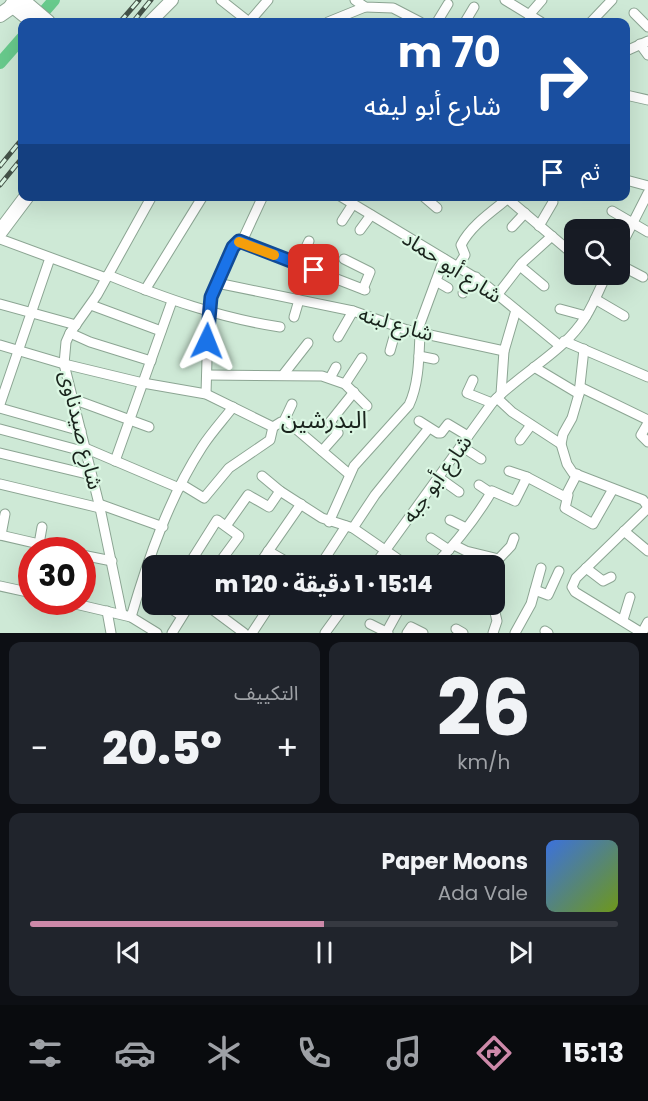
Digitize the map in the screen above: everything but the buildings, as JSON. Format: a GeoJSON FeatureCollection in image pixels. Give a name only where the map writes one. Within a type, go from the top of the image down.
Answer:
{"type":"FeatureCollection","features":[{"type":"Feature","properties":{"kind":"main road"},"geometry":{"type":"LineString","coordinates":[[0,15],[16,1],[34,17]]}},
{"type":"Feature","properties":{"kind":"main road"},"geometry":{"type":"LineString","coordinates":[[0,232],[23,201]]}},
{"type":"Feature","properties":{"kind":"street"},"geometry":{"type":"LineString","coordinates":[[154,18],[172,0]]}},
{"type":"Feature","properties":{"kind":"street"},"geometry":{"type":"LineString","coordinates":[[221,0],[244,18]]}},
{"type":"Feature","properties":{"kind":"street"},"geometry":{"type":"LineString","coordinates":[[252,18],[268,0]]}},
{"type":"Feature","properties":{"kind":"street"},"geometry":{"type":"LineString","coordinates":[[355,0],[365,7]]}},
{"type":"Feature","properties":{"kind":"street"},"geometry":{"type":"LineString","coordinates":[[505,0],[534,18]]}},
{"type":"Feature","properties":{"kind":"street"},"geometry":{"type":"LineString","coordinates":[[529,15],[542,0]]}},
{"type":"Feature","properties":{"kind":"street"},"geometry":{"type":"LineString","coordinates":[[595,18],[612,0]]}},
{"type":"Feature","properties":{"kind":"street"},"geometry":{"type":"LineString","coordinates":[[339,18],[365,7],[394,4],[414,18]]}},
{"type":"Feature","properties":{"kind":"street"},"geometry":{"type":"LineString","coordinates":[[439,18],[448,4]]}},
{"type":"Feature","properties":{"kind":"street"},"geometry":{"type":"LineString","coordinates":[[467,18],[474,7]]}},
{"type":"Feature","properties":{"kind":"street"},"geometry":{"type":"LineString","coordinates":[[634,13],[648,27]]}},
{"type":"Feature","properties":{"kind":"street"},"geometry":{"type":"LineString","coordinates":[[630,49],[644,43],[648,55]]}},
{"type":"Feature","properties":{"kind":"street"},"geometry":{"type":"LineString","coordinates":[[630,96],[648,100]]}},
{"type":"Feature","properties":{"kind":"street"},"geometry":{"type":"LineString","coordinates":[[630,181],[648,186]]}},
{"type":"Feature","properties":{"kind":"street"},"geometry":{"type":"LineString","coordinates":[[630,227],[648,194]]}},
{"type":"Feature","properties":{"kind":"street","name":"شارع صيدناوى"},"geometry":{"type":"LineString","coordinates":[[127,616],[64,364],[66,342],[91,305],[150,201]]}},
{"type":"Feature","properties":{"kind":"street"},"geometry":{"type":"LineString","coordinates":[[145,290],[200,201]]}},
{"type":"Feature","properties":{"kind":"street"},"geometry":{"type":"LineString","coordinates":[[206,394],[209,311],[217,283],[233,247],[244,237],[257,201]]}},
{"type":"Feature","properties":{"kind":"street","name":"شارع أبو حماد"},"geometry":{"type":"LineString","coordinates":[[348,201],[476,277],[516,310],[562,343],[584,349],[648,377]]}},
{"type":"Feature","properties":{"kind":"street"},"geometry":{"type":"LineString","coordinates":[[458,267],[465,255],[461,245],[463,241],[475,227],[505,201]]}},
{"type":"Feature","properties":{"kind":"street"},"geometry":{"type":"LineString","coordinates":[[512,201],[564,246]]}},
{"type":"Feature","properties":{"kind":"street"},"geometry":{"type":"LineString","coordinates":[[539,226],[553,202]]}},
{"type":"Feature","properties":{"kind":"street"},"geometry":{"type":"LineString","coordinates":[[342,221],[352,204]]}},
{"type":"Feature","properties":{"kind":"street"},"geometry":{"type":"LineString","coordinates":[[612,211],[648,232]]}},
{"type":"Feature","properties":{"kind":"street"},"geometry":{"type":"LineString","coordinates":[[512,227],[525,213]]}},
{"type":"Feature","properties":{"kind":"street"},"geometry":{"type":"LineString","coordinates":[[360,230],[370,215]]}},
{"type":"Feature","properties":{"kind":"street"},"geometry":{"type":"LineString","coordinates":[[498,294],[520,266],[552,236]]}},
{"type":"Feature","properties":{"kind":"street"},"geometry":{"type":"LineString","coordinates":[[0,239],[172,301],[248,322],[280,327]]}},
{"type":"Feature","properties":{"kind":"street"},"geometry":{"type":"LineString","coordinates":[[239,241],[364,290],[370,272],[344,259]]}},
{"type":"Feature","properties":{"kind":"street"},"geometry":{"type":"LineString","coordinates":[[298,264],[309,241]]}},
{"type":"Feature","properties":{"kind":"street"},"geometry":{"type":"LineString","coordinates":[[50,258],[0,406],[81,431]]}},
{"type":"Feature","properties":{"kind":"street"},"geometry":{"type":"LineString","coordinates":[[329,522],[349,474],[359,458],[409,405],[414,391],[419,357],[418,332],[444,259]]}},
{"type":"Feature","properties":{"kind":"street"},"geometry":{"type":"LineString","coordinates":[[346,283],[355,264]]}},
{"type":"Feature","properties":{"kind":"street"},"geometry":{"type":"LineString","coordinates":[[520,266],[544,286]]}},
{"type":"Feature","properties":{"kind":"street"},"geometry":{"type":"LineString","coordinates":[[630,270],[643,277]]}},
{"type":"Feature","properties":{"kind":"street"},"geometry":{"type":"LineString","coordinates":[[462,292],[476,277]]}},
{"type":"Feature","properties":{"kind":"street"},"geometry":{"type":"LineString","coordinates":[[436,281],[448,288]]}},
{"type":"Feature","properties":{"kind":"street","name":"شارع لبنه"},"geometry":{"type":"LineString","coordinates":[[217,283],[353,311],[418,332],[504,351]]}},
{"type":"Feature","properties":{"kind":"street","name":"شارع أبو جبه"},"geometry":{"type":"LineString","coordinates":[[382,555],[497,398],[573,334],[586,316],[600,285]]}},
{"type":"Feature","properties":{"kind":"street"},"geometry":{"type":"LineString","coordinates":[[595,299],[624,316]]}},
{"type":"Feature","properties":{"kind":"street"},"geometry":{"type":"LineString","coordinates":[[294,317],[299,300]]}},
{"type":"Feature","properties":{"kind":"street"},"geometry":{"type":"LineString","coordinates":[[115,461],[172,301]]}},
{"type":"Feature","properties":{"kind":"street"},"geometry":{"type":"LineString","coordinates":[[0,303],[31,312],[73,329],[90,342],[151,361]]}},
{"type":"Feature","properties":{"kind":"street"},"geometry":{"type":"LineString","coordinates":[[91,305],[161,331]]}},
{"type":"Feature","properties":{"kind":"street"},"geometry":{"type":"LineString","coordinates":[[561,309],[586,316]]}},
{"type":"Feature","properties":{"kind":"street"},"geometry":{"type":"LineString","coordinates":[[497,398],[504,351],[516,310]]}},
{"type":"Feature","properties":{"kind":"street"},"geometry":{"type":"LineString","coordinates":[[338,337],[353,311]]}},
{"type":"Feature","properties":{"kind":"street"},"geometry":{"type":"LineString","coordinates":[[390,351],[397,326]]}},
{"type":"Feature","properties":{"kind":"street"},"geometry":{"type":"LineString","coordinates":[[283,375],[308,343]]}},
{"type":"Feature","properties":{"kind":"street"},"geometry":{"type":"LineString","coordinates":[[0,345],[64,364],[143,383],[206,394],[273,427]]}},
{"type":"Feature","properties":{"kind":"street"},"geometry":{"type":"LineString","coordinates":[[584,349],[580,390],[561,444],[569,470],[643,500],[648,507],[572,582],[572,587],[574,592],[642,633],[648,622]]}},
{"type":"Feature","properties":{"kind":"street"},"geometry":{"type":"LineString","coordinates":[[419,357],[434,359]]}},
{"type":"Feature","properties":{"kind":"street"},"geometry":{"type":"LineString","coordinates":[[345,384],[362,358]]}},
{"type":"Feature","properties":{"kind":"street"},"geometry":{"type":"LineString","coordinates":[[330,378],[336,367]]}},
{"type":"Feature","properties":{"kind":"street"},"geometry":{"type":"LineString","coordinates":[[534,367],[547,376],[648,421],[641,435],[648,442]]}},
{"type":"Feature","properties":{"kind":"street"},"geometry":{"type":"LineString","coordinates":[[207,375],[283,375],[330,378],[345,384],[367,406]]}},
{"type":"Feature","properties":{"kind":"street"},"geometry":{"type":"LineString","coordinates":[[473,380],[467,393],[497,398],[512,412],[561,444]]}},
{"type":"Feature","properties":{"kind":"street"},"geometry":{"type":"LineString","coordinates":[[322,451],[338,433],[330,422],[354,392]]}},
{"type":"Feature","properties":{"kind":"street"},"geometry":{"type":"LineString","coordinates":[[73,399],[149,427]]}},
{"type":"Feature","properties":{"kind":"street"},"geometry":{"type":"LineString","coordinates":[[0,429],[86,450],[180,486],[204,498],[230,468],[270,440],[273,427],[284,421],[292,404]]}},
{"type":"Feature","properties":{"kind":"street"},"geometry":{"type":"LineString","coordinates":[[127,616],[180,486],[203,446],[233,407]]}},
{"type":"Feature","properties":{"kind":"street"},"geometry":{"type":"LineString","coordinates":[[284,421],[349,474]]}},
{"type":"Feature","properties":{"kind":"street"},"geometry":{"type":"LineString","coordinates":[[419,421],[440,434],[448,424],[468,436]]}},
{"type":"Feature","properties":{"kind":"street"},"geometry":{"type":"LineString","coordinates":[[520,440],[531,425]]}},
{"type":"Feature","properties":{"kind":"street"},"geometry":{"type":"LineString","coordinates":[[328,555],[429,428]]}},
{"type":"Feature","properties":{"kind":"street"},"geometry":{"type":"LineString","coordinates":[[461,446],[481,459]]}},
{"type":"Feature","properties":{"kind":"street"},"geometry":{"type":"LineString","coordinates":[[0,453],[91,475]]}},
{"type":"Feature","properties":{"kind":"street"},"geometry":{"type":"LineString","coordinates":[[509,471],[527,477],[563,497],[568,495]]}},
{"type":"Feature","properties":{"kind":"street"},"geometry":{"type":"LineString","coordinates":[[577,474],[565,508],[592,524],[613,489]]}},
{"type":"Feature","properties":{"kind":"street"},"geometry":{"type":"LineString","coordinates":[[262,476],[280,491],[329,522],[349,527],[393,555]]}},
{"type":"Feature","properties":{"kind":"street"},"geometry":{"type":"LineString","coordinates":[[438,477],[459,492]]}},
{"type":"Feature","properties":{"kind":"street"},"geometry":{"type":"LineString","coordinates":[[444,555],[491,493],[494,491],[515,501],[527,477]]}},
{"type":"Feature","properties":{"kind":"street"},"geometry":{"type":"LineString","coordinates":[[0,484],[100,506],[163,527]]}},
{"type":"Feature","properties":{"kind":"street"},"geometry":{"type":"LineString","coordinates":[[479,485],[491,493]]}},
{"type":"Feature","properties":{"kind":"street"},"geometry":{"type":"LineString","coordinates":[[226,526],[248,495],[267,507],[280,491]]}},
{"type":"Feature","properties":{"kind":"street"},"geometry":{"type":"LineString","coordinates":[[265,555],[301,504]]}},
{"type":"Feature","properties":{"kind":"street"},"geometry":{"type":"LineString","coordinates":[[5,514],[0,535],[18,539]]}},
{"type":"Feature","properties":{"kind":"street"},"geometry":{"type":"LineString","coordinates":[[450,519],[466,528]]}},
{"type":"Feature","properties":{"kind":"street"},"geometry":{"type":"LineString","coordinates":[[194,555],[215,520],[239,536],[226,555]]}},
{"type":"Feature","properties":{"kind":"street"},"geometry":{"type":"LineString","coordinates":[[40,537],[42,527]]}},
{"type":"Feature","properties":{"kind":"street"},"geometry":{"type":"LineString","coordinates":[[624,531],[648,551]]}},
{"type":"Feature","properties":{"kind":"street"},"geometry":{"type":"LineString","coordinates":[[431,538],[477,555]]}},
{"type":"Feature","properties":{"kind":"street"},"geometry":{"type":"LineString","coordinates":[[503,555],[511,546],[514,538]]}},
{"type":"Feature","properties":{"kind":"street"},"geometry":{"type":"LineString","coordinates":[[268,551],[275,555]]}},
{"type":"Feature","properties":{"kind":"street"},"geometry":{"type":"LineString","coordinates":[[96,558],[112,561]]}},
{"type":"Feature","properties":{"kind":"street"},"geometry":{"type":"LineString","coordinates":[[515,633],[526,615],[541,568]]}},
{"type":"Feature","properties":{"kind":"street"},"geometry":{"type":"LineString","coordinates":[[586,568],[605,582],[611,577]]}},
{"type":"Feature","properties":{"kind":"street"},"geometry":{"type":"LineString","coordinates":[[535,590],[548,595],[560,571]]}},
{"type":"Feature","properties":{"kind":"street"},"geometry":{"type":"LineString","coordinates":[[0,586],[18,590]]}},
{"type":"Feature","properties":{"kind":"street"},"geometry":{"type":"LineString","coordinates":[[623,620],[630,597]]}},
{"type":"Feature","properties":{"kind":"street"},"geometry":{"type":"LineString","coordinates":[[96,609],[127,616],[157,633]]}},
{"type":"Feature","properties":{"kind":"street"},"geometry":{"type":"LineString","coordinates":[[107,611],[111,633]]}},
{"type":"Feature","properties":{"kind":"street"},"geometry":{"type":"LineString","coordinates":[[220,615],[244,633]]}},
{"type":"Feature","properties":{"kind":"street"},"geometry":{"type":"LineString","coordinates":[[252,633],[264,615]]}},
{"type":"Feature","properties":{"kind":"street"},"geometry":{"type":"LineString","coordinates":[[325,633],[335,615]]}},
{"type":"Feature","properties":{"kind":"street"},"geometry":{"type":"LineString","coordinates":[[370,624],[387,633],[396,615]]}},
{"type":"Feature","properties":{"kind":"street"},"geometry":{"type":"LineString","coordinates":[[495,615],[495,632]]}},
{"type":"Feature","properties":{"kind":"street"},"geometry":{"type":"LineString","coordinates":[[172,633],[182,616]]}},
{"type":"Feature","properties":{"kind":"street"},"geometry":{"type":"LineString","coordinates":[[407,633],[411,627],[423,633]]}},
{"type":"Feature","properties":{"kind":"waterway"},"geometry":{"type":"LineString","coordinates":[[38,18],[54,0]]}},
{"type":"Feature","properties":{"kind":"waterway"},"geometry":{"type":"LineString","coordinates":[[0,63],[18,43]]}},
{"type":"Feature","properties":{"kind":"railway"},"geometry":{"type":"LineString","coordinates":[[123,18],[139,0]]}},
{"type":"Feature","properties":{"kind":"railway"},"geometry":{"type":"LineString","coordinates":[[136,18],[151,0]]}},
{"type":"Feature","properties":{"kind":"railway"},"geometry":{"type":"LineString","coordinates":[[0,166],[18,144]]}},
{"type":"Feature","properties":{"kind":"railway"},"geometry":{"type":"LineString","coordinates":[[0,185],[18,163]]}},
{"type":"Feature","properties":{"kind":"slow traffic"},"geometry":{"type":"LineString","coordinates":[[239,242],[274,255]]}},
{"type":"Feature","properties":{"kind":"district","name":"البدرشين"},"geometry":{"type":"Point","coordinates":[324,420]}},
{"type":"Feature","properties":{"kind":"route"},"geometry":{"type":"LineString","coordinates":[[207,341],[211,297],[233,247],[239,241],[314,270]]}}]}
